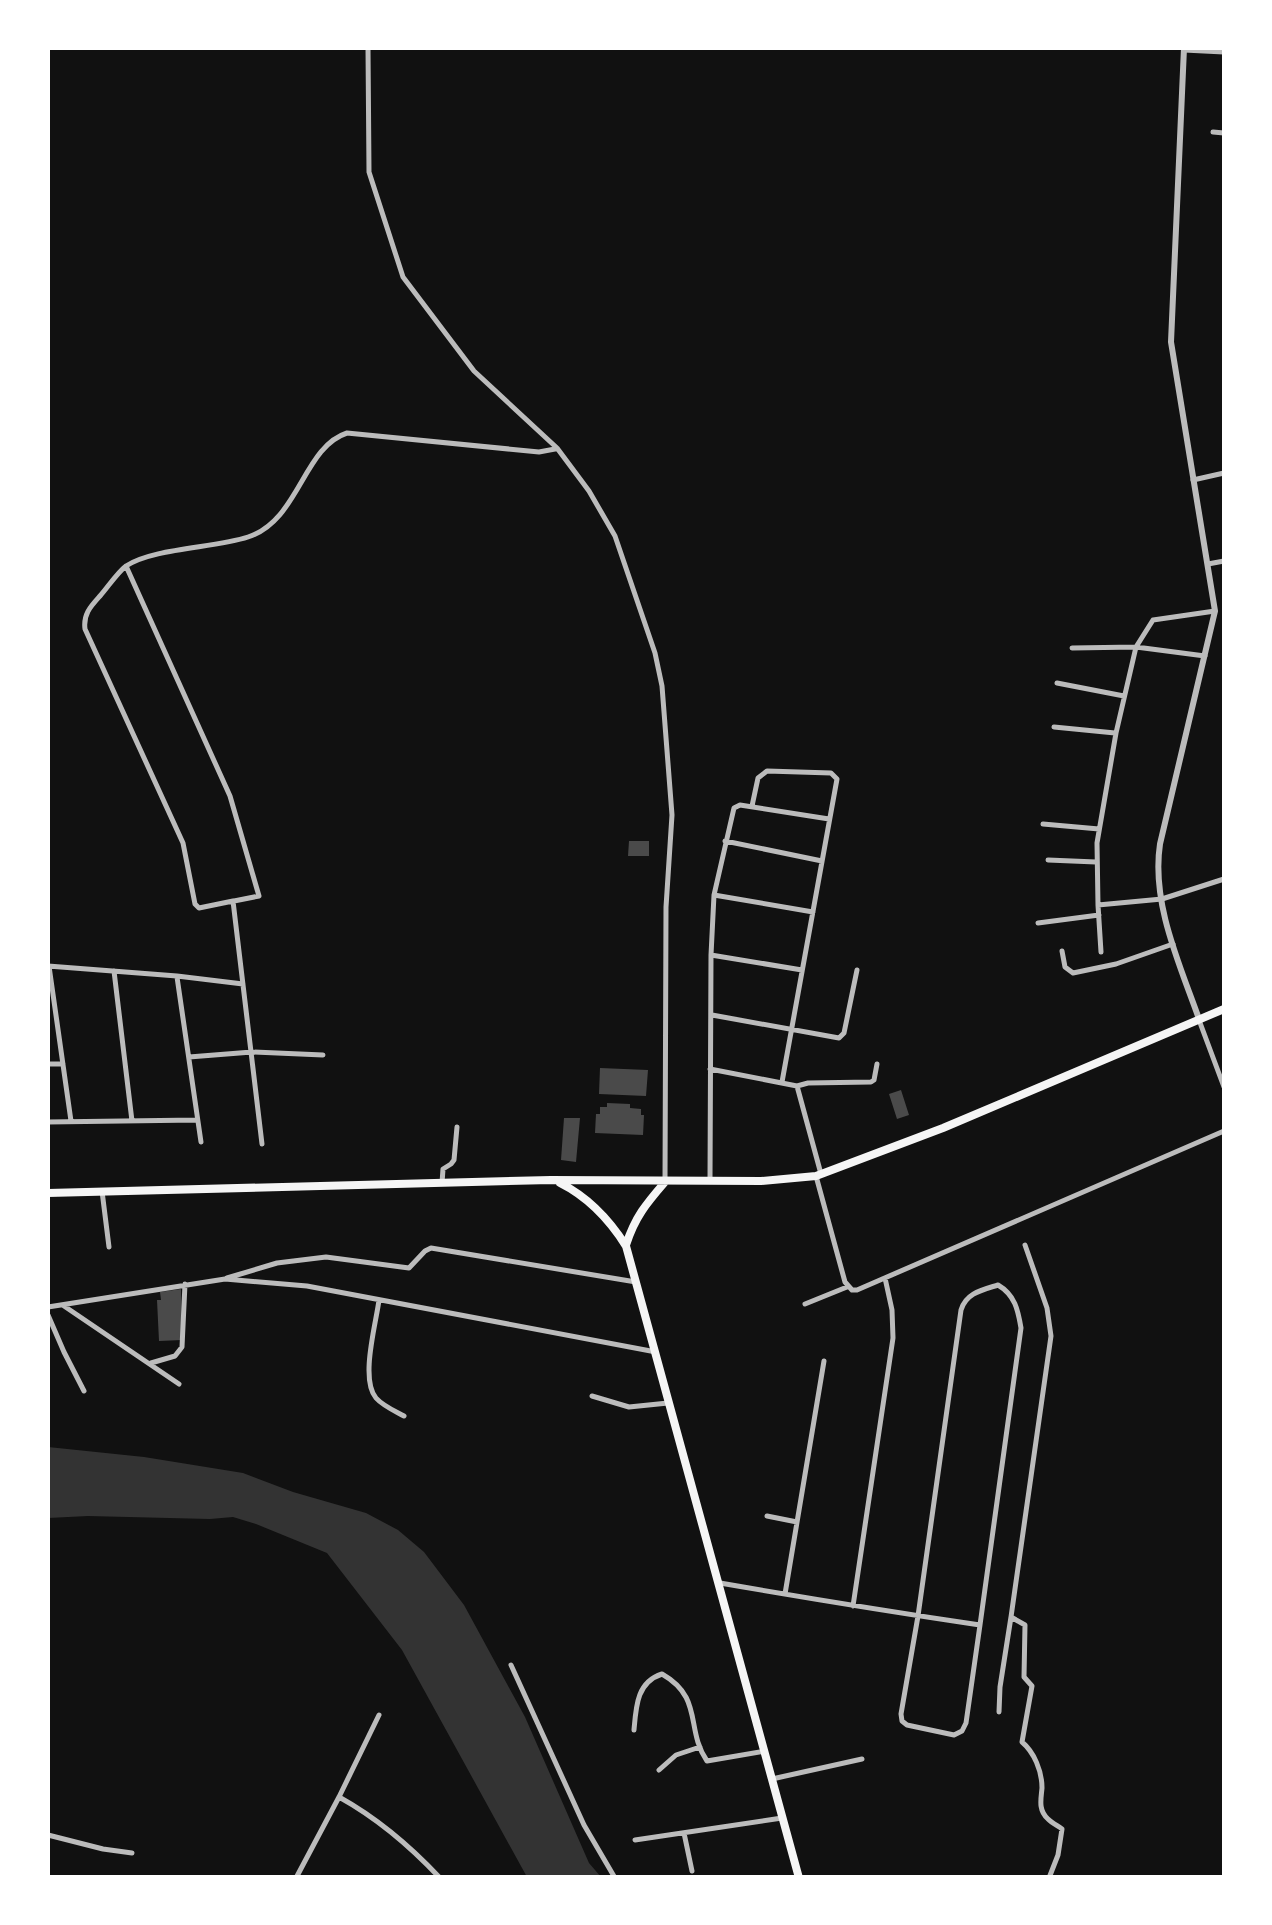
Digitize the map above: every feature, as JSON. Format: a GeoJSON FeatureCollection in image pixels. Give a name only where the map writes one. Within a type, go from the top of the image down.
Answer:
{"type":"FeatureCollection","features":[{"type":"Feature","properties":{"kind":"main road"},"geometry":{"type":"LineString","coordinates":[[48,1193],[551,1180],[765,1181],[819,1175],[944,1128],[1224,1009]]}},
{"type":"Feature","properties":{"kind":"main road"},"geometry":{"type":"LineString","coordinates":[[551,1180],[592,1204],[626,1246],[799,1878]]}},
{"type":"Feature","properties":{"kind":"main road"},"geometry":{"type":"LineString","coordinates":[[626,1246],[642,1208],[665,1182]]}},
{"type":"Feature","properties":{"kind":"street"},"geometry":{"type":"LineString","coordinates":[[368,48],[368,172],[402,276],[474,371],[556,448],[588,492],[615,536],[655,653],[662,686],[672,814],[666,907],[665,1182]]}},
{"type":"Feature","properties":{"kind":"street"},"geometry":{"type":"LineString","coordinates":[[1224,52],[1184,49],[1170,342],[1215,611],[1160,844],[1158,874],[1173,944],[1224,1087]]}},
{"type":"Feature","properties":{"kind":"street"},"geometry":{"type":"LineString","coordinates":[[1213,132],[1224,133]]}},
{"type":"Feature","properties":{"kind":"street"},"geometry":{"type":"LineString","coordinates":[[126,566],[230,796],[259,896],[206,908],[195,904],[183,843],[85,630],[90,607],[126,566],[154,556],[248,537],[270,527],[336,436],[347,433],[540,452],[556,448]]}},
{"type":"Feature","properties":{"kind":"street"},"geometry":{"type":"LineString","coordinates":[[1192,480],[1224,473]]}},
{"type":"Feature","properties":{"kind":"street"},"geometry":{"type":"LineString","coordinates":[[1208,564],[1224,560]]}},
{"type":"Feature","properties":{"kind":"street"},"geometry":{"type":"LineString","coordinates":[[1101,952],[1096,862],[1099,829],[1136,647],[1153,620],[1215,611]]}},
{"type":"Feature","properties":{"kind":"street"},"geometry":{"type":"LineString","coordinates":[[1072,648],[1136,647],[1205,656]]}},
{"type":"Feature","properties":{"kind":"street"},"geometry":{"type":"LineString","coordinates":[[1056,683],[1124,696]]}},
{"type":"Feature","properties":{"kind":"street"},"geometry":{"type":"LineString","coordinates":[[1054,728],[1116,733]]}},
{"type":"Feature","properties":{"kind":"street"},"geometry":{"type":"LineString","coordinates":[[752,806],[758,778],[766,771],[830,773],[837,779],[782,1082]]}},
{"type":"Feature","properties":{"kind":"street"},"geometry":{"type":"LineString","coordinates":[[710,1182],[714,895],[736,805],[830,818]]}},
{"type":"Feature","properties":{"kind":"street"},"geometry":{"type":"LineString","coordinates":[[1042,824],[1099,829]]}},
{"type":"Feature","properties":{"kind":"street"},"geometry":{"type":"LineString","coordinates":[[725,841],[822,862]]}},
{"type":"Feature","properties":{"kind":"street"},"geometry":{"type":"LineString","coordinates":[[1048,860],[1096,862]]}},
{"type":"Feature","properties":{"kind":"street"},"geometry":{"type":"LineString","coordinates":[[1098,904],[1162,899],[1224,878]]}},
{"type":"Feature","properties":{"kind":"street"},"geometry":{"type":"LineString","coordinates":[[714,895],[813,912]]}},
{"type":"Feature","properties":{"kind":"street"},"geometry":{"type":"LineString","coordinates":[[233,902],[262,1144]]}},
{"type":"Feature","properties":{"kind":"street"},"geometry":{"type":"LineString","coordinates":[[1038,923],[1098,915]]}},
{"type":"Feature","properties":{"kind":"street"},"geometry":{"type":"LineString","coordinates":[[1062,951],[1066,967],[1073,973],[1116,964],[1173,944]]}},
{"type":"Feature","properties":{"kind":"street"},"geometry":{"type":"LineString","coordinates":[[711,955],[802,970]]}},
{"type":"Feature","properties":{"kind":"street"},"geometry":{"type":"LineString","coordinates":[[71,1121],[48,966],[243,984]]}},
{"type":"Feature","properties":{"kind":"street"},"geometry":{"type":"LineString","coordinates":[[712,1015],[839,1038],[844,1034],[856,970]]}},
{"type":"Feature","properties":{"kind":"street"},"geometry":{"type":"LineString","coordinates":[[114,971],[132,1121]]}},
{"type":"Feature","properties":{"kind":"street"},"geometry":{"type":"LineString","coordinates":[[176,976],[201,1142]]}},
{"type":"Feature","properties":{"kind":"street"},"geometry":{"type":"LineString","coordinates":[[189,1058],[252,1052],[323,1054]]}},
{"type":"Feature","properties":{"kind":"street"},"geometry":{"type":"LineString","coordinates":[[48,1064],[63,1064]]}},
{"type":"Feature","properties":{"kind":"street"},"geometry":{"type":"LineString","coordinates":[[710,1069],[797,1086],[871,1082],[876,1064]]}},
{"type":"Feature","properties":{"kind":"street"},"geometry":{"type":"LineString","coordinates":[[797,1086],[847,1287]]}},
{"type":"Feature","properties":{"kind":"street"},"geometry":{"type":"LineString","coordinates":[[48,1122],[198,1120]]}},
{"type":"Feature","properties":{"kind":"street"},"geometry":{"type":"LineString","coordinates":[[442,1183],[443,1169],[454,1160],[457,1127]]}},
{"type":"Feature","properties":{"kind":"street"},"geometry":{"type":"LineString","coordinates":[[805,1304],[847,1287],[857,1290],[1224,1131]]}},
{"type":"Feature","properties":{"kind":"street"},"geometry":{"type":"LineString","coordinates":[[102,1191],[109,1247]]}},
{"type":"Feature","properties":{"kind":"street"},"geometry":{"type":"LineString","coordinates":[[999,1712],[1051,1336],[1047,1308],[1025,1245]]}},
{"type":"Feature","properties":{"kind":"street"},"geometry":{"type":"LineString","coordinates":[[48,1306],[224,1279],[278,1263],[326,1257],[410,1268],[431,1248],[636,1282]]}},
{"type":"Feature","properties":{"kind":"street"},"geometry":{"type":"LineString","coordinates":[[853,1606],[893,1338],[886,1278]]}},
{"type":"Feature","properties":{"kind":"street"},"geometry":{"type":"LineString","coordinates":[[224,1279],[307,1286],[657,1352]]}},
{"type":"Feature","properties":{"kind":"street"},"geometry":{"type":"LineString","coordinates":[[151,1363],[178,1354],[182,1347],[186,1284]]}},
{"type":"Feature","properties":{"kind":"street"},"geometry":{"type":"LineString","coordinates":[[998,1286],[1014,1300],[1021,1328],[966,1722],[954,1736],[902,1721],[918,1616],[964,1302],[980,1290],[998,1286]]}},
{"type":"Feature","properties":{"kind":"street"},"geometry":{"type":"LineString","coordinates":[[378,1300],[369,1385],[378,1400],[404,1416]]}},
{"type":"Feature","properties":{"kind":"street"},"geometry":{"type":"LineString","coordinates":[[61,1304],[179,1384]]}},
{"type":"Feature","properties":{"kind":"street"},"geometry":{"type":"LineString","coordinates":[[48,1315],[84,1390]]}},
{"type":"Feature","properties":{"kind":"street"},"geometry":{"type":"LineString","coordinates":[[786,1594],[824,1361]]}},
{"type":"Feature","properties":{"kind":"street"},"geometry":{"type":"LineString","coordinates":[[592,1396],[628,1407],[671,1402]]}},
{"type":"Feature","properties":{"kind":"street"},"geometry":{"type":"LineString","coordinates":[[766,1516],[798,1522]]}},
{"type":"Feature","properties":{"kind":"street"},"geometry":{"type":"LineString","coordinates":[[720,1583],[980,1625]]}},
{"type":"Feature","properties":{"kind":"street"},"geometry":{"type":"LineString","coordinates":[[1011,1616],[1025,1625],[1024,1677],[1032,1686],[1022,1742],[1032,1751],[1040,1774],[1039,1802],[1044,1814],[1062,1829],[1058,1856],[1049,1878]]}},
{"type":"Feature","properties":{"kind":"street"},"geometry":{"type":"LineString","coordinates":[[512,1665],[584,1824],[615,1878]]}},
{"type":"Feature","properties":{"kind":"street"},"geometry":{"type":"LineString","coordinates":[[634,1730],[637,1696],[652,1678],[662,1674],[678,1684],[686,1695],[707,1761],[765,1751]]}},
{"type":"Feature","properties":{"kind":"street"},"geometry":{"type":"LineString","coordinates":[[296,1878],[379,1715]]}},
{"type":"Feature","properties":{"kind":"street"},"geometry":{"type":"LineString","coordinates":[[659,1770],[676,1755],[700,1747]]}},
{"type":"Feature","properties":{"kind":"street"},"geometry":{"type":"LineString","coordinates":[[772,1779],[862,1759]]}},
{"type":"Feature","properties":{"kind":"street"},"geometry":{"type":"LineString","coordinates":[[339,1797],[405,1843],[440,1878]]}},
{"type":"Feature","properties":{"kind":"street"},"geometry":{"type":"LineString","coordinates":[[634,1840],[782,1818]]}},
{"type":"Feature","properties":{"kind":"street"},"geometry":{"type":"LineString","coordinates":[[684,1832],[692,1870]]}},
{"type":"Feature","properties":{"kind":"street"},"geometry":{"type":"LineString","coordinates":[[48,1835],[132,1853]]}},
{"type":"Feature","properties":{"kind":"shaded area"},"geometry":{"type":"Polygon","coordinates":[[[48,1447],[243,1473],[366,1513],[398,1530],[424,1552],[464,1605],[525,1717],[589,1863],[601,1877],[527,1877],[402,1650],[327,1553],[233,1517],[48,1518],[48,1447]]]}},
{"type":"Feature","properties":{"kind":"building"},"geometry":{"type":"Polygon","coordinates":[[[629,841],[649,841],[649,856],[628,856],[629,841]]]}},
{"type":"Feature","properties":{"kind":"building"},"geometry":{"type":"Polygon","coordinates":[[[600,1068],[648,1070],[646,1096],[599,1094],[600,1068]]]}},
{"type":"Feature","properties":{"kind":"building"},"geometry":{"type":"Polygon","coordinates":[[[901,1090],[909,1115],[897,1119],[889,1094],[901,1090]]]}},
{"type":"Feature","properties":{"kind":"building"},"geometry":{"type":"Polygon","coordinates":[[[607,1103],[630,1104],[630,1108],[641,1109],[643,1135],[595,1133],[596,1114],[607,1103]]]}},
{"type":"Feature","properties":{"kind":"building"},"geometry":{"type":"Polygon","coordinates":[[[564,1118],[580,1118],[576,1162],[561,1160],[564,1118]]]}},
{"type":"Feature","properties":{"kind":"building"},"geometry":{"type":"Polygon","coordinates":[[[181,1289],[182,1340],[159,1341],[160,1292],[181,1289]]]}}]}
